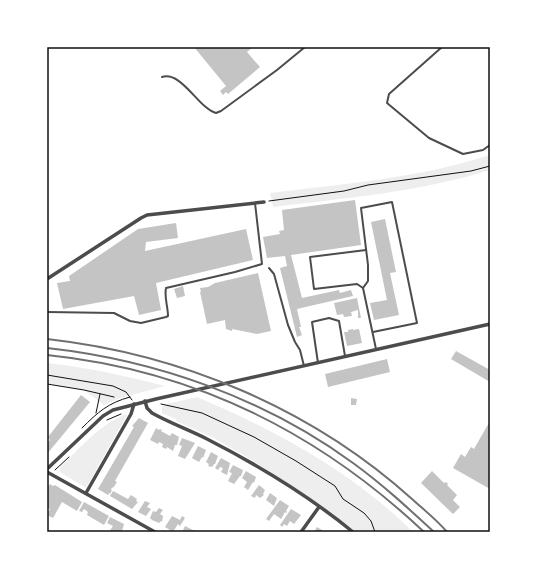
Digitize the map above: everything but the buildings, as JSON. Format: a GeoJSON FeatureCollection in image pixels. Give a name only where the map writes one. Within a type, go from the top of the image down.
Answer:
{"type":"FeatureCollection","features":[{"type":"Feature","properties":{"kind":"street"},"geometry":{"type":"LineString","coordinates":[[47,279],[147,215],[264,202]]}},
{"type":"Feature","properties":{"kind":"street"},"geometry":{"type":"LineString","coordinates":[[154,532],[47,470],[103,416],[114,410],[145,401],[490,324]]}},
{"type":"Feature","properties":{"kind":"street"},"geometry":{"type":"LineString","coordinates":[[145,401],[147,408],[152,413],[250,462],[286,484],[353,532]]}},
{"type":"Feature","properties":{"kind":"street"},"geometry":{"type":"LineString","coordinates":[[86,493],[131,414],[134,404]]}},
{"type":"Feature","properties":{"kind":"street"},"geometry":{"type":"LineString","coordinates":[[301,532],[319,507]]}},
{"type":"Feature","properties":{"kind":"lane"},"geometry":{"type":"LineString","coordinates":[[162,77],[166,76],[180,81],[207,108],[216,113],[221,111],[277,70],[305,47]]}},
{"type":"Feature","properties":{"kind":"lane"},"geometry":{"type":"LineString","coordinates":[[442,47],[389,94],[386,103],[429,138],[463,154],[483,150],[490,145]]}},
{"type":"Feature","properties":{"kind":"lane"},"geometry":{"type":"LineString","coordinates":[[363,288],[368,281],[368,265],[361,208],[392,202],[417,323],[373,332]]}},
{"type":"Feature","properties":{"kind":"lane"},"geometry":{"type":"LineString","coordinates":[[47,312],[114,313],[130,321],[141,323],[168,316],[165,294],[166,288],[235,272],[262,264],[255,203]]}},
{"type":"Feature","properties":{"kind":"lane"},"geometry":{"type":"LineString","coordinates":[[366,250],[310,257],[314,289],[357,284],[363,288],[376,349]]}},
{"type":"Feature","properties":{"kind":"lane"},"geometry":{"type":"LineString","coordinates":[[269,268],[274,274],[288,325],[300,350],[304,366]]}},
{"type":"Feature","properties":{"kind":"lane"},"geometry":{"type":"LineString","coordinates":[[318,363],[312,322],[329,318],[339,321],[345,356]]}},
{"type":"Feature","properties":{"kind":"path"},"geometry":{"type":"LineString","coordinates":[[264,202],[344,191],[376,184],[471,171],[490,166]]}},
{"type":"Feature","properties":{"kind":"path"},"geometry":{"type":"LineString","coordinates":[[47,375],[113,386],[120,388],[131,397]]}},
{"type":"Feature","properties":{"kind":"path"},"geometry":{"type":"LineString","coordinates":[[47,384],[114,397]]}},
{"type":"Feature","properties":{"kind":"path"},"geometry":{"type":"LineString","coordinates":[[96,413],[100,394]]}},
{"type":"Feature","properties":{"kind":"path"},"geometry":{"type":"LineString","coordinates":[[156,399],[162,405],[202,413],[254,437],[296,461],[335,486],[343,498],[364,513],[371,521],[375,532]]}},
{"type":"Feature","properties":{"kind":"path"},"geometry":{"type":"LineString","coordinates":[[106,421],[126,412]]}},
{"type":"Feature","properties":{"kind":"path"},"geometry":{"type":"LineString","coordinates":[[52,474],[73,452]]}},
{"type":"Feature","properties":{"kind":"shaded area"},"geometry":{"type":"Polygon","coordinates":[[[490,155],[490,170],[464,178],[410,189],[273,207],[270,193],[409,175],[463,163],[490,155]]]}},
{"type":"Feature","properties":{"kind":"shaded area"},"geometry":{"type":"Polygon","coordinates":[[[47,363],[106,372],[165,386],[120,398],[104,405],[84,390],[47,384],[47,363]]]}},
{"type":"Feature","properties":{"kind":"shaded area"},"geometry":{"type":"Polygon","coordinates":[[[197,397],[255,423],[311,454],[364,490],[413,532],[357,532],[320,505],[252,460],[212,437],[162,413],[162,407],[167,404],[197,397]]]}},
{"type":"Feature","properties":{"kind":"shaded area"},"geometry":{"type":"Polygon","coordinates":[[[127,414],[86,488],[60,472],[60,467],[99,430],[117,418],[127,414]]]}},
{"type":"Feature","properties":{"kind":"railway"},"geometry":{"type":"LineString","coordinates":[[47,339],[97,346],[146,358],[195,372],[242,390],[287,412],[331,438],[373,467],[435,519],[447,532]]}},
{"type":"Feature","properties":{"kind":"railway"},"geometry":{"type":"LineString","coordinates":[[47,348],[128,362],[208,386],[246,401],[283,419],[319,440],[353,463],[405,505],[434,532]]}},
{"type":"Feature","properties":{"kind":"railway"},"geometry":{"type":"LineString","coordinates":[[47,355],[101,363],[153,375],[202,391],[250,412],[297,436],[341,464],[383,496],[424,532]]}}]}
